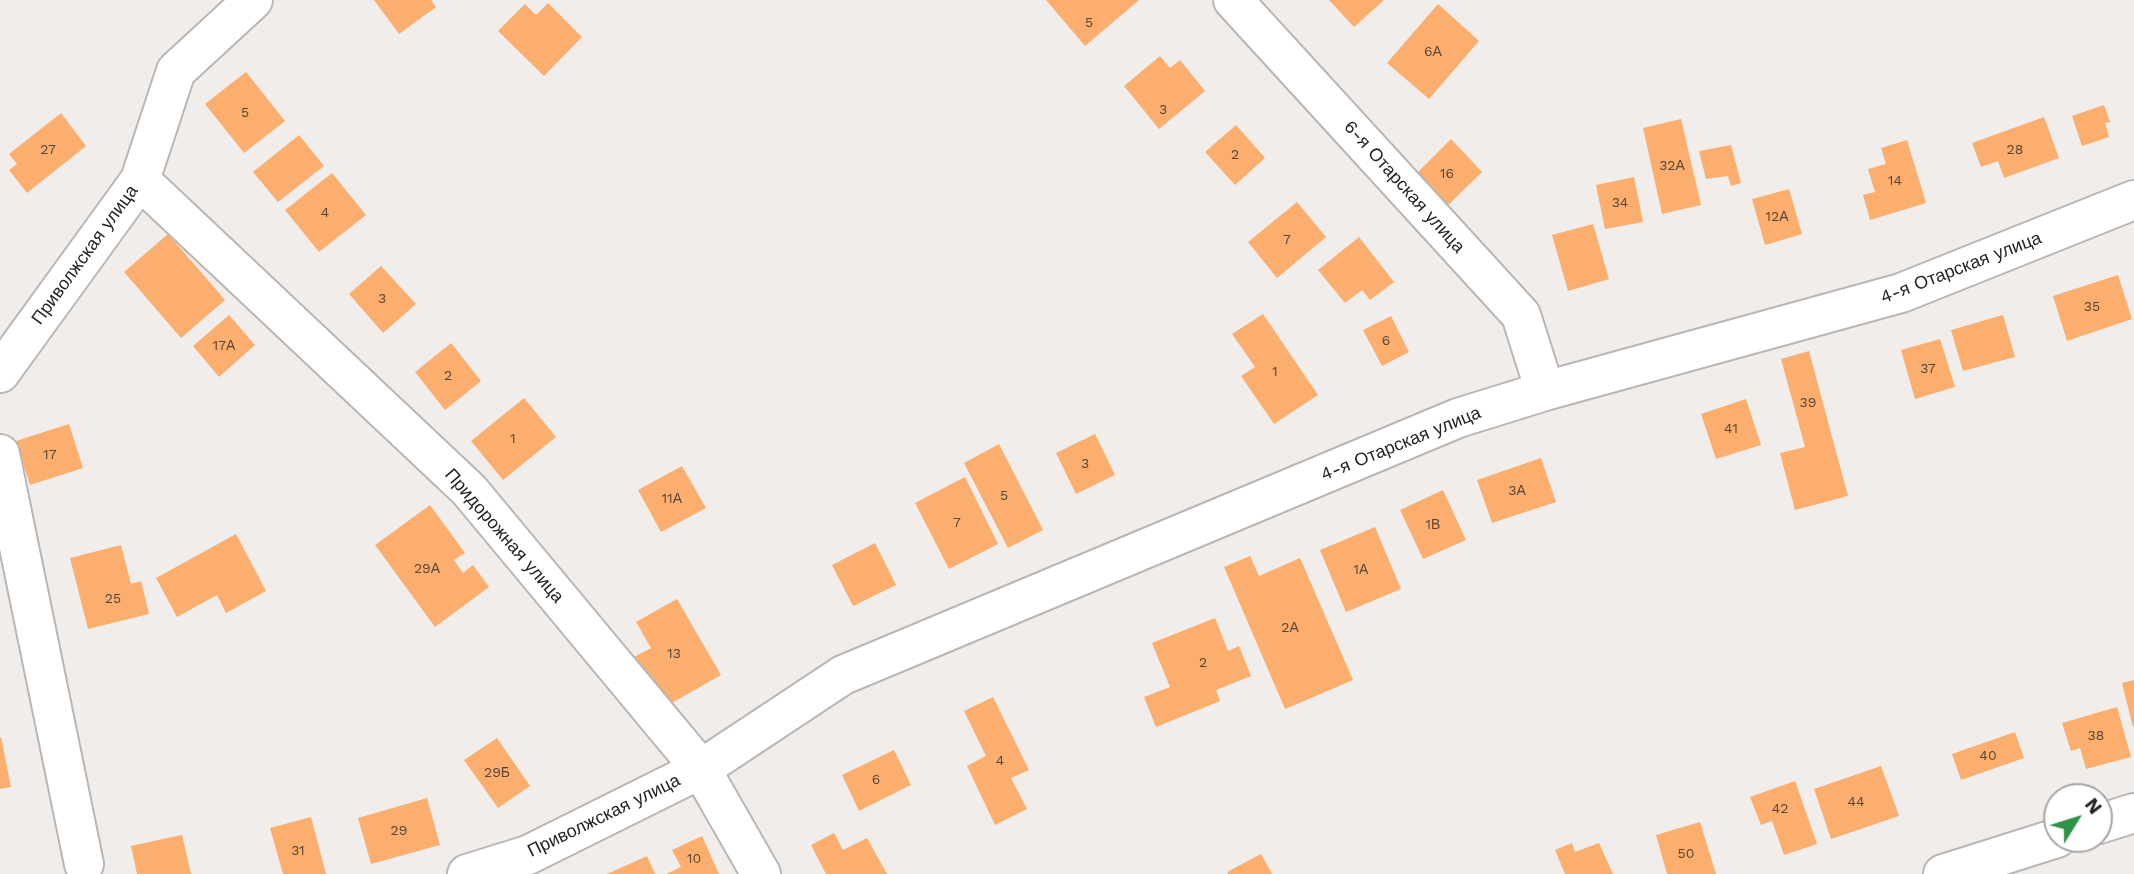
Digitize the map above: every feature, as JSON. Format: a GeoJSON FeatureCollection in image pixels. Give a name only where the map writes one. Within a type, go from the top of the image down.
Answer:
{"type":"FeatureCollection","features":[{"type":"Feature","properties":{"kind":"street","name":"Приволжская улица"},"geometry":{"type":"LineString","coordinates":[[0,373],[140,180],[176,71],[253,0]]}},
{"type":"Feature","properties":{"kind":"street","name":"6-я Отарская улица"},"geometry":{"type":"LineString","coordinates":[[1233,0],[1521,315],[1545,391]]}},
{"type":"Feature","properties":{"kind":"street","name":"Придорожная улица"},"geometry":{"type":"LineString","coordinates":[[140,180],[469,490],[701,769],[761,874]]}},
{"type":"Feature","properties":{"kind":"street","name":"4-я Отарская улица"},"geometry":{"type":"LineString","coordinates":[[701,769],[844,675],[1458,418],[1545,391],[1901,293],[2134,200]]}},
{"type":"Feature","properties":{"kind":"street"},"geometry":{"type":"LineString","coordinates":[[0,454],[84,864]]}},
{"type":"Feature","properties":{"kind":"street","name":"Приволжская улица"},"geometry":{"type":"LineString","coordinates":[[467,874],[528,855],[701,769]]}},
{"type":"Feature","properties":{"kind":"street"},"geometry":{"type":"LineString","coordinates":[[2113,820],[2134,813]]}},
{"type":"Feature","properties":{"kind":"street"},"geometry":{"type":"LineString","coordinates":[[1943,874],[2043,842]]}},
{"type":"Feature","properties":{"kind":"building"},"geometry":{"type":"Polygon","coordinates":[[[374,0],[431,0],[436,7],[399,34],[374,0]]]}},
{"type":"Feature","properties":{"kind":"building"},"geometry":{"type":"Polygon","coordinates":[[[1046,0],[1139,0],[1085,46],[1046,0]]]}},
{"type":"Feature","properties":{"kind":"building"},"geometry":{"type":"Polygon","coordinates":[[[1329,0],[1384,0],[1354,27],[1329,0]]]}},
{"type":"Feature","properties":{"kind":"building"},"geometry":{"type":"Polygon","coordinates":[[[548,3],[582,37],[544,76],[498,31],[525,4],[536,15],[548,3]]]}},
{"type":"Feature","properties":{"kind":"building"},"geometry":{"type":"Polygon","coordinates":[[[1438,4],[1479,41],[1429,99],[1387,63],[1438,4]]]}},
{"type":"Feature","properties":{"kind":"building"},"geometry":{"type":"Polygon","coordinates":[[[1160,56],[1170,68],[1180,60],[1205,91],[1159,129],[1124,86],[1160,56]]]}},
{"type":"Feature","properties":{"kind":"building"},"geometry":{"type":"Polygon","coordinates":[[[246,72],[285,121],[244,153],[205,104],[246,72]]]}},
{"type":"Feature","properties":{"kind":"building"},"geometry":{"type":"Polygon","coordinates":[[[2104,105],[2110,122],[2105,123],[2109,137],[2082,146],[2072,116],[2104,105]]]}},
{"type":"Feature","properties":{"kind":"building"},"geometry":{"type":"Polygon","coordinates":[[[61,113],[86,146],[27,193],[9,170],[17,164],[9,154],[61,113]]]}},
{"type":"Feature","properties":{"kind":"building"},"geometry":{"type":"Polygon","coordinates":[[[2044,117],[2059,158],[2004,178],[1998,161],[1981,167],[1972,143],[2044,117]]]}},
{"type":"Feature","properties":{"kind":"building"},"geometry":{"type":"Polygon","coordinates":[[[1681,119],[1701,205],[1662,214],[1643,128],[1681,119]]]}},
{"type":"Feature","properties":{"kind":"building"},"geometry":{"type":"Polygon","coordinates":[[[1236,125],[1265,158],[1235,185],[1205,152],[1236,125]]]}},
{"type":"Feature","properties":{"kind":"building"},"geometry":{"type":"Polygon","coordinates":[[[299,135],[324,166],[278,202],[253,172],[299,135]]]}},
{"type":"Feature","properties":{"kind":"building"},"geometry":{"type":"Polygon","coordinates":[[[1451,139],[1482,172],[1444,209],[1413,177],[1451,139]]]}},
{"type":"Feature","properties":{"kind":"building"},"geometry":{"type":"Polygon","coordinates":[[[1907,140],[1926,203],[1870,220],[1863,195],[1875,192],[1868,169],[1886,164],[1881,148],[1907,140]]]}},
{"type":"Feature","properties":{"kind":"building"},"geometry":{"type":"Polygon","coordinates":[[[1731,145],[1741,183],[1731,186],[1728,176],[1706,179],[1699,151],[1731,145]]]}},
{"type":"Feature","properties":{"kind":"building"},"geometry":{"type":"Polygon","coordinates":[[[332,173],[366,215],[319,252],[285,210],[332,173]]]}},
{"type":"Feature","properties":{"kind":"building"},"geometry":{"type":"Polygon","coordinates":[[[1634,177],[1643,222],[1605,229],[1596,185],[1634,177]]]}},
{"type":"Feature","properties":{"kind":"building"},"geometry":{"type":"Polygon","coordinates":[[[1789,189],[1802,234],[1765,245],[1752,199],[1789,189]]]}},
{"type":"Feature","properties":{"kind":"building"},"geometry":{"type":"Polygon","coordinates":[[[1297,202],[1326,237],[1277,278],[1248,242],[1297,202]]]}},
{"type":"Feature","properties":{"kind":"building"},"geometry":{"type":"Polygon","coordinates":[[[1593,224],[1609,279],[1568,291],[1552,235],[1593,224]]]}},
{"type":"Feature","properties":{"kind":"building"},"geometry":{"type":"Polygon","coordinates":[[[168,234],[225,300],[181,338],[124,272],[168,234]]]}},
{"type":"Feature","properties":{"kind":"building"},"geometry":{"type":"Polygon","coordinates":[[[1359,237],[1394,282],[1370,300],[1362,290],[1345,303],[1318,270],[1359,237]]]}},
{"type":"Feature","properties":{"kind":"building"},"geometry":{"type":"Polygon","coordinates":[[[381,266],[416,304],[383,333],[349,294],[381,266]]]}},
{"type":"Feature","properties":{"kind":"building"},"geometry":{"type":"Polygon","coordinates":[[[2118,275],[2132,319],[2067,341],[2053,296],[2118,275]]]}},
{"type":"Feature","properties":{"kind":"building"},"geometry":{"type":"Polygon","coordinates":[[[1263,314],[1318,395],[1274,424],[1241,376],[1255,367],[1232,334],[1263,314]]]}},
{"type":"Feature","properties":{"kind":"building"},"geometry":{"type":"Polygon","coordinates":[[[229,315],[255,345],[219,377],[193,346],[229,315]]]}},
{"type":"Feature","properties":{"kind":"building"},"geometry":{"type":"Polygon","coordinates":[[[2003,315],[2015,357],[1963,371],[1951,330],[2003,315]]]}},
{"type":"Feature","properties":{"kind":"building"},"geometry":{"type":"Polygon","coordinates":[[[1391,316],[1409,352],[1382,366],[1363,330],[1391,316]]]}},
{"type":"Feature","properties":{"kind":"building"},"geometry":{"type":"Polygon","coordinates":[[[1940,339],[1955,387],[1915,399],[1901,350],[1940,339]]]}},
{"type":"Feature","properties":{"kind":"building"},"geometry":{"type":"Polygon","coordinates":[[[451,343],[481,381],[445,410],[415,372],[451,343]]]}},
{"type":"Feature","properties":{"kind":"building"},"geometry":{"type":"Polygon","coordinates":[[[1809,351],[1848,496],[1795,510],[1780,453],[1805,447],[1781,359],[1809,351]]]}},
{"type":"Feature","properties":{"kind":"building"},"geometry":{"type":"Polygon","coordinates":[[[524,398],[556,437],[503,480],[471,441],[524,398]]]}},
{"type":"Feature","properties":{"kind":"building"},"geometry":{"type":"Polygon","coordinates":[[[1746,399],[1761,445],[1716,459],[1701,414],[1746,399]]]}},
{"type":"Feature","properties":{"kind":"building"},"geometry":{"type":"Polygon","coordinates":[[[69,424],[83,468],[30,485],[16,441],[69,424]]]}},
{"type":"Feature","properties":{"kind":"building"},"geometry":{"type":"Polygon","coordinates":[[[1095,434],[1115,475],[1076,494],[1056,453],[1095,434]]]}},
{"type":"Feature","properties":{"kind":"building"},"geometry":{"type":"Polygon","coordinates":[[[999,444],[1043,530],[1008,548],[964,463],[999,444]]]}},
{"type":"Feature","properties":{"kind":"building"},"geometry":{"type":"Polygon","coordinates":[[[1541,458],[1556,502],[1492,523],[1477,480],[1541,458]]]}},
{"type":"Feature","properties":{"kind":"building"},"geometry":{"type":"Polygon","coordinates":[[[682,466],[706,508],[661,532],[638,490],[682,466]]]}},
{"type":"Feature","properties":{"kind":"building"},"geometry":{"type":"Polygon","coordinates":[[[965,477],[998,544],[949,569],[915,503],[965,477]]]}},
{"type":"Feature","properties":{"kind":"building"},"geometry":{"type":"Polygon","coordinates":[[[1443,490],[1466,540],[1423,559],[1400,510],[1443,490]]]}},
{"type":"Feature","properties":{"kind":"building"},"geometry":{"type":"Polygon","coordinates":[[[430,505],[465,553],[454,560],[463,573],[473,565],[489,587],[435,627],[375,545],[430,505]]]}},
{"type":"Feature","properties":{"kind":"building"},"geometry":{"type":"Polygon","coordinates":[[[1375,527],[1401,589],[1346,612],[1320,550],[1375,527]]]}},
{"type":"Feature","properties":{"kind":"building"},"geometry":{"type":"Polygon","coordinates":[[[236,534],[266,591],[226,613],[217,595],[177,617],[156,578],[236,534]]]}},
{"type":"Feature","properties":{"kind":"building"},"geometry":{"type":"Polygon","coordinates":[[[875,543],[896,585],[853,606],[832,565],[875,543]]]}},
{"type":"Feature","properties":{"kind":"building"},"geometry":{"type":"Polygon","coordinates":[[[121,545],[131,584],[141,581],[149,614],[88,629],[70,558],[121,545]]]}},
{"type":"Feature","properties":{"kind":"building"},"geometry":{"type":"Polygon","coordinates":[[[1250,556],[1259,576],[1300,558],[1353,680],[1285,709],[1224,567],[1250,556]]]}},
{"type":"Feature","properties":{"kind":"building"},"geometry":{"type":"Polygon","coordinates":[[[677,599],[721,675],[656,712],[627,661],[651,648],[636,622],[677,599]]]}},
{"type":"Feature","properties":{"kind":"building"},"geometry":{"type":"Polygon","coordinates":[[[1215,618],[1228,651],[1239,646],[1251,676],[1216,690],[1220,701],[1156,727],[1144,697],[1170,687],[1152,643],[1215,618]]]}},
{"type":"Feature","properties":{"kind":"building"},"geometry":{"type":"Polygon","coordinates":[[[2134,680],[2134,726],[2133,727],[2122,683],[2134,680]]]}},
{"type":"Feature","properties":{"kind":"building"},"geometry":{"type":"Polygon","coordinates":[[[993,697],[1029,770],[1011,778],[1027,809],[995,825],[967,766],[986,756],[964,711],[993,697]]]}},
{"type":"Feature","properties":{"kind":"building"},"geometry":{"type":"Polygon","coordinates":[[[2117,707],[2131,757],[2086,769],[2080,748],[2071,751],[2062,723],[2117,707]]]}},
{"type":"Feature","properties":{"kind":"building"},"geometry":{"type":"Polygon","coordinates":[[[2015,732],[2024,758],[1961,780],[1952,754],[2015,732]]]}},
{"type":"Feature","properties":{"kind":"building"},"geometry":{"type":"Polygon","coordinates":[[[0,738],[11,787],[0,789],[0,738]]]}},
{"type":"Feature","properties":{"kind":"building"},"geometry":{"type":"Polygon","coordinates":[[[497,738],[530,786],[498,808],[464,760],[497,738]]]}},
{"type":"Feature","properties":{"kind":"building"},"geometry":{"type":"Polygon","coordinates":[[[894,750],[911,785],[859,811],[842,775],[894,750]]]}},
{"type":"Feature","properties":{"kind":"building"},"geometry":{"type":"Polygon","coordinates":[[[1881,766],[1899,816],[1831,839],[1814,789],[1881,766]]]}},
{"type":"Feature","properties":{"kind":"building"},"geometry":{"type":"Polygon","coordinates":[[[1795,781],[1817,844],[1784,855],[1772,821],[1761,825],[1750,797],[1795,781]]]}},
{"type":"Feature","properties":{"kind":"building"},"geometry":{"type":"Polygon","coordinates":[[[427,798],[440,845],[371,864],[358,818],[427,798]]]}},
{"type":"Feature","properties":{"kind":"building"},"geometry":{"type":"Polygon","coordinates":[[[311,817],[326,874],[283,874],[270,828],[311,817]]]}},
{"type":"Feature","properties":{"kind":"building"},"geometry":{"type":"Polygon","coordinates":[[[1700,822],[1716,874],[1667,874],[1656,835],[1700,822]]]}},
{"type":"Feature","properties":{"kind":"building"},"geometry":{"type":"Polygon","coordinates":[[[834,833],[843,850],[867,838],[887,874],[826,874],[811,845],[834,833]]]}},
{"type":"Feature","properties":{"kind":"building"},"geometry":{"type":"Polygon","coordinates":[[[182,835],[191,874],[137,874],[131,846],[182,835]]]}},
{"type":"Feature","properties":{"kind":"building"},"geometry":{"type":"Polygon","coordinates":[[[702,836],[719,874],[666,874],[681,867],[672,850],[702,836]]]}},
{"type":"Feature","properties":{"kind":"building"},"geometry":{"type":"Polygon","coordinates":[[[1572,843],[1575,852],[1599,843],[1613,874],[1565,874],[1555,850],[1572,843]]]}},
{"type":"Feature","properties":{"kind":"building"},"geometry":{"type":"Polygon","coordinates":[[[1261,854],[1272,874],[1228,874],[1227,872],[1261,854]]]}},
{"type":"Feature","properties":{"kind":"building"},"geometry":{"type":"Polygon","coordinates":[[[647,856],[655,874],[607,874],[647,856]]]}}]}
